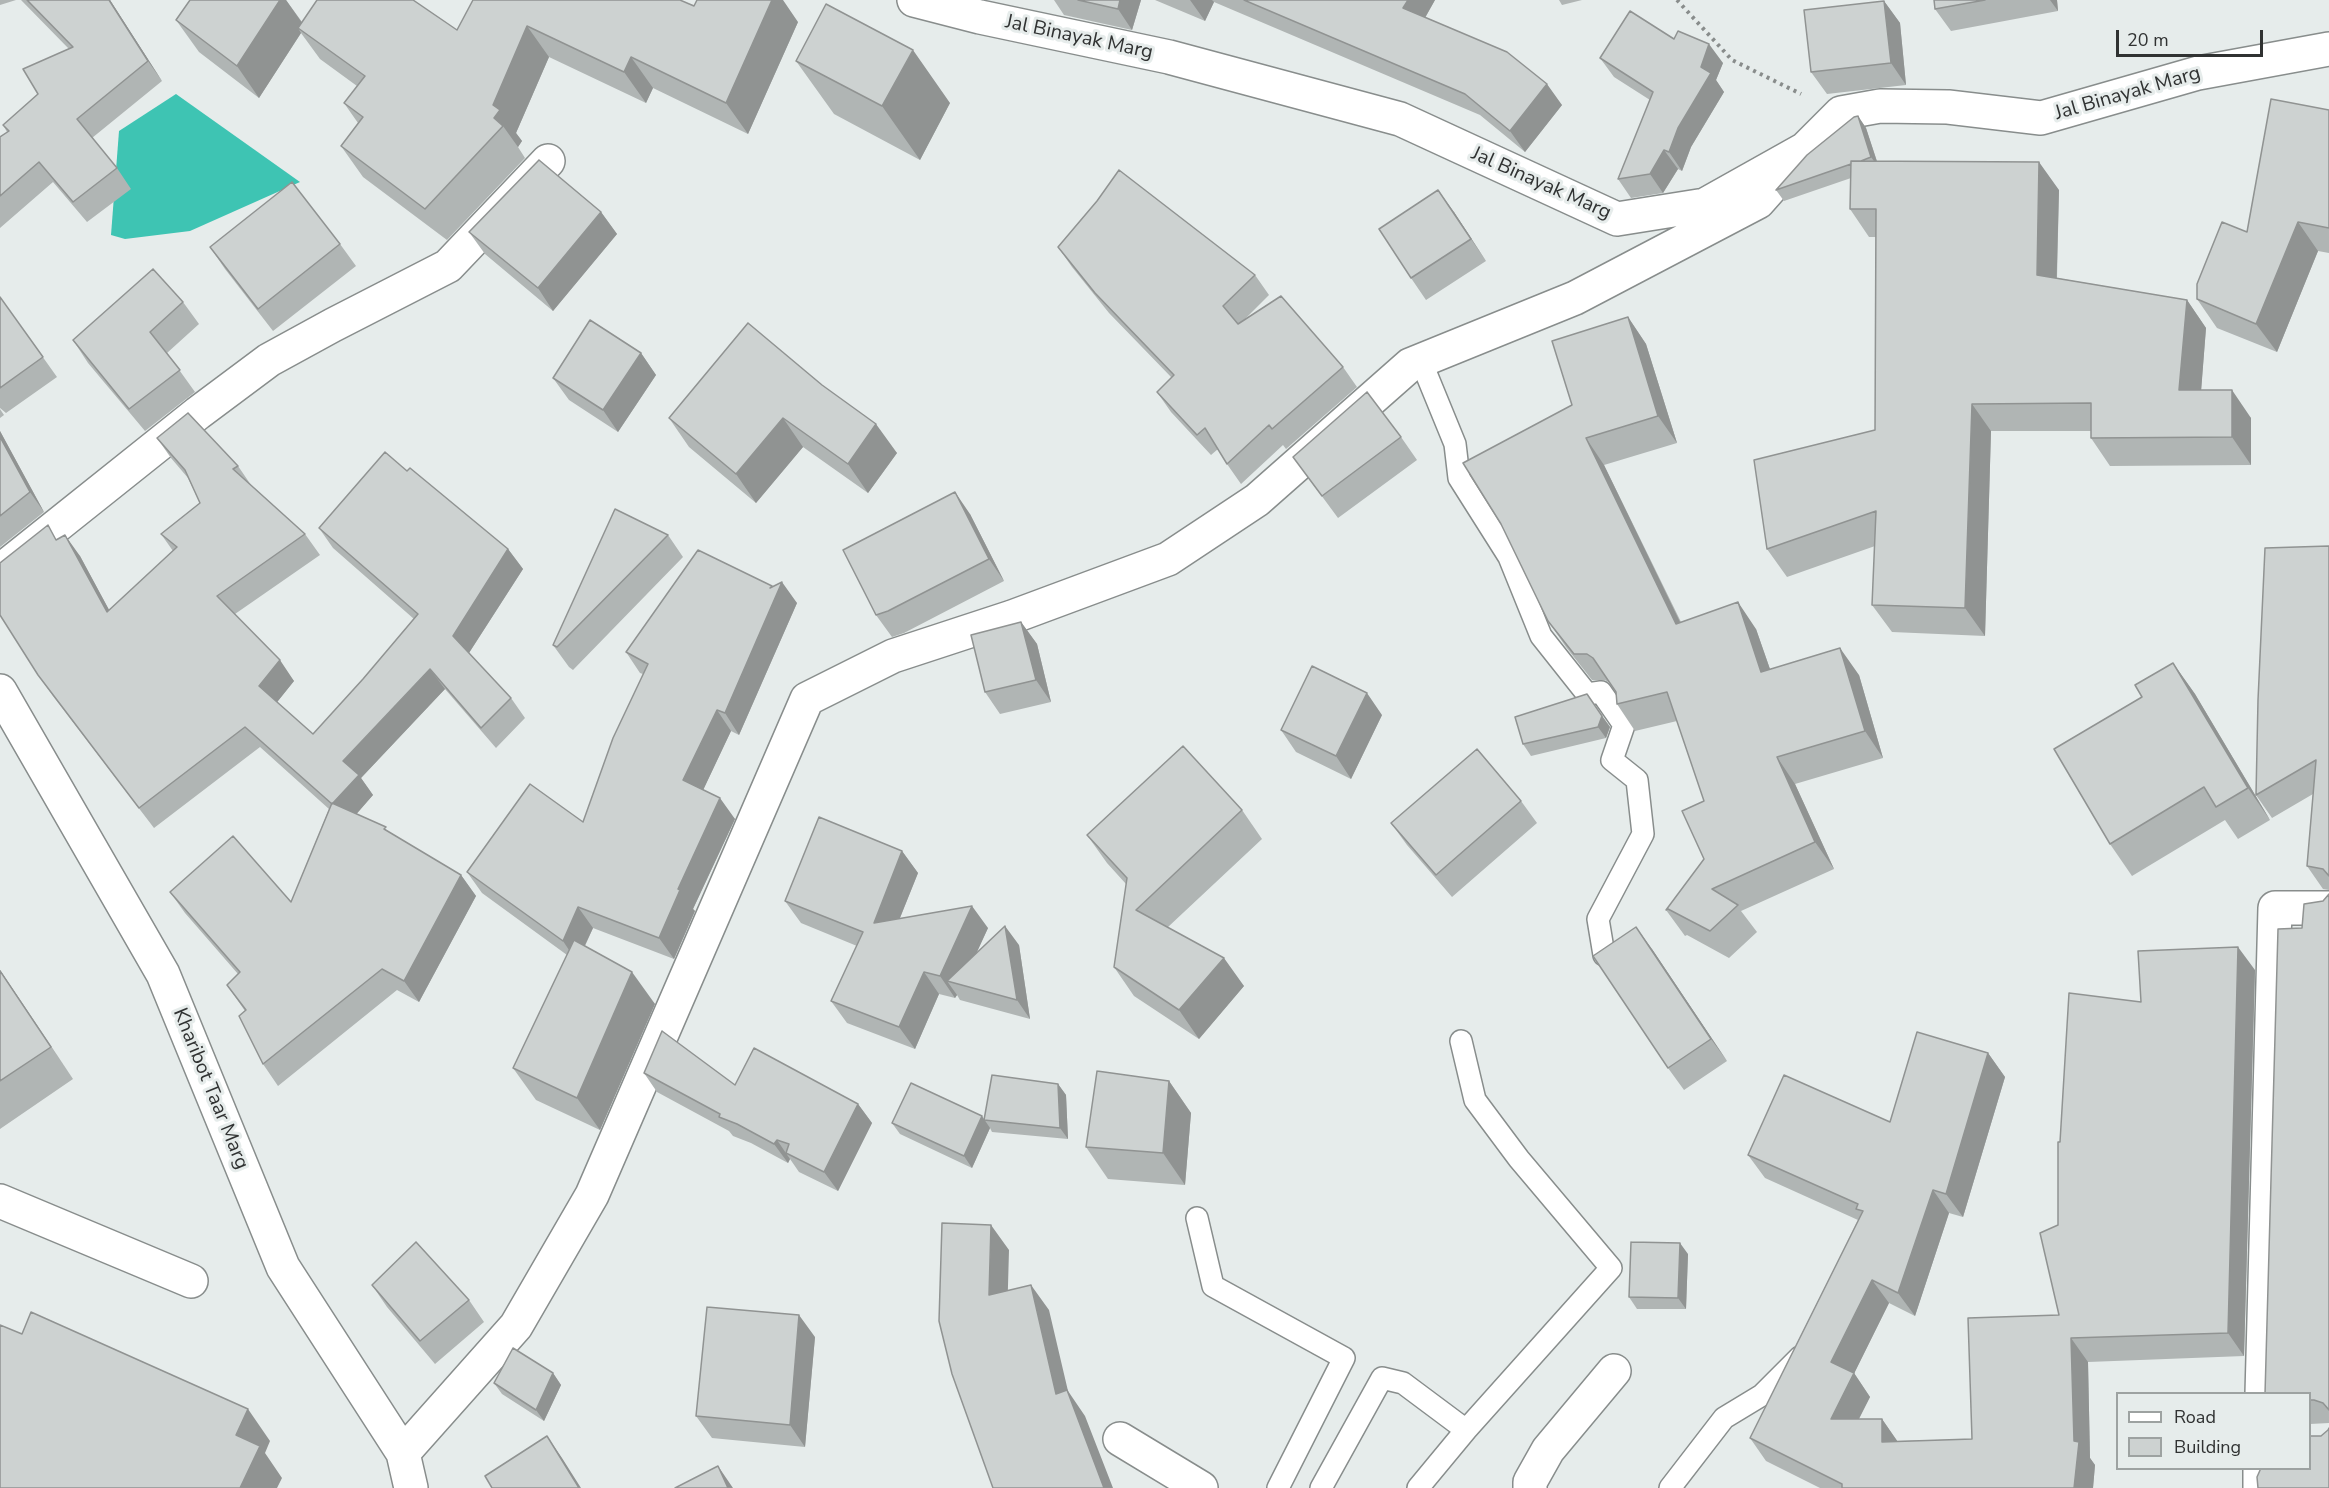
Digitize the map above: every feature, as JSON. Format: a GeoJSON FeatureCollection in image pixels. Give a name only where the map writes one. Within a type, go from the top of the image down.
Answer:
{"type":"FeatureCollection","features":[{"type":"Feature","properties":{"kind":"street","name":"Jal Binayak Marg"},"geometry":{"type":"LineString","coordinates":[[914,0],[980,17],[1169,57],[1400,119],[1617,219],[1705,205],[1805,149],[1841,113],[1880,106],[1948,107],[2041,118],[2198,73],[2329,49]]}},
{"type":"Feature","properties":{"kind":"street"},"geometry":{"type":"LineString","coordinates":[[403,1453],[516,1326],[592,1196],[807,699],[893,656],[1012,617],[1168,559],[1257,500],[1410,365],[1575,298],[1758,202],[1805,149]]}},
{"type":"Feature","properties":{"kind":"street"},"geometry":{"type":"LineString","coordinates":[[0,571],[198,412],[269,360],[333,324],[448,266],[549,161]]}},
{"type":"Feature","properties":{"kind":"street","name":"Kharibot Taar Marg"},"geometry":{"type":"LineString","coordinates":[[0,692],[163,974],[283,1267],[403,1453],[411,1488]]}},
{"type":"Feature","properties":{"kind":"street"},"geometry":{"type":"LineString","coordinates":[[2262,1392],[2275,908],[2329,908]]}},
{"type":"Feature","properties":{"kind":"street"},"geometry":{"type":"LineString","coordinates":[[0,1201],[191,1281]]}},
{"type":"Feature","properties":{"kind":"street"},"geometry":{"type":"LineString","coordinates":[[1530,1488],[1530,1482],[1548,1450],[1614,1371]]}},
{"type":"Feature","properties":{"kind":"street"},"geometry":{"type":"LineString","coordinates":[[1120,1439],[1201,1488]]}},
{"type":"Feature","properties":{"kind":"street"},"geometry":{"type":"LineString","coordinates":[[2260,1470],[2260,1488]]}},
{"type":"Feature","properties":{"kind":"lane"},"geometry":{"type":"LineString","coordinates":[[1421,361],[1455,444],[1459,478],[1509,557],[1541,636],[1587,694],[1601,692],[1624,725],[1612,760],[1637,780],[1643,834],[1598,919],[1604,955]]}},
{"type":"Feature","properties":{"kind":"lane"},"geometry":{"type":"LineString","coordinates":[[1418,1488],[1466,1430],[1611,1268],[1519,1159],[1475,1100],[1461,1041]]}},
{"type":"Feature","properties":{"kind":"lane"},"geometry":{"type":"LineString","coordinates":[[1197,1218],[1214,1286],[1344,1358],[1278,1488]]}},
{"type":"Feature","properties":{"kind":"lane"},"geometry":{"type":"LineString","coordinates":[[1670,1488],[1724,1418],[1761,1395],[1804,1352]]}},
{"type":"Feature","properties":{"kind":"lane"},"geometry":{"type":"LineString","coordinates":[[1321,1488],[1382,1378],[1403,1383],[1466,1430]]}},
{"type":"Feature","properties":{"kind":"path"},"geometry":{"type":"LineString","coordinates":[[1677,0],[1732,60],[1841,113]]}},
{"type":"Feature","properties":{"kind":"green space"},"geometry":{"type":"Polygon","coordinates":[[[176,94],[300,182],[190,231],[125,239],[111,235],[119,131],[176,94]]]}},
{"type":"Feature","properties":{"kind":"building"},"geometry":{"type":"Polygon","coordinates":[[[27,0],[109,0],[148,61],[77,119],[117,168],[73,202],[39,162],[0,196],[0,137],[9,131],[3,125],[38,94],[23,69],[73,47],[27,0]]]}},
{"type":"Feature","properties":{"kind":"building"},"geometry":{"type":"Polygon","coordinates":[[[190,0],[280,0],[237,66],[176,20],[190,0]]]}},
{"type":"Feature","properties":{"kind":"building"},"geometry":{"type":"Polygon","coordinates":[[[317,0],[413,0],[457,30],[473,0],[680,0],[694,6],[697,0],[772,0],[726,103],[631,57],[624,72],[527,26],[493,105],[500,110],[494,118],[503,126],[425,209],[341,146],[363,117],[344,103],[365,76],[298,28],[317,0]]]}},
{"type":"Feature","properties":{"kind":"building"},"geometry":{"type":"Polygon","coordinates":[[[1078,0],[1120,0],[1118,9],[1078,0]]]}},
{"type":"Feature","properties":{"kind":"building"},"geometry":{"type":"Polygon","coordinates":[[[1244,0],[1408,0],[1403,8],[1507,52],[1547,84],[1510,131],[1465,94],[1244,0]]]}},
{"type":"Feature","properties":{"kind":"building"},"geometry":{"type":"Polygon","coordinates":[[[1934,0],[1985,0],[1935,9],[1934,0]]]}},
{"type":"Feature","properties":{"kind":"building"},"geometry":{"type":"Polygon","coordinates":[[[1884,1],[1891,63],[1811,72],[1804,10],[1884,1]]]}},
{"type":"Feature","properties":{"kind":"building"},"geometry":{"type":"Polygon","coordinates":[[[826,4],[913,50],[882,106],[796,61],[826,4]]]}},
{"type":"Feature","properties":{"kind":"building"},"geometry":{"type":"Polygon","coordinates":[[[1630,11],[1674,39],[1678,31],[1709,44],[1701,67],[1711,73],[1678,128],[1669,152],[1664,150],[1650,174],[1618,179],[1653,92],[1600,58],[1630,11]]]}},
{"type":"Feature","properties":{"kind":"building"},"geometry":{"type":"Polygon","coordinates":[[[2271,99],[2329,110],[2329,228],[2298,222],[2256,324],[2197,299],[2197,284],[2222,222],[2247,232],[2271,99]]]}},
{"type":"Feature","properties":{"kind":"building"},"geometry":{"type":"Polygon","coordinates":[[[1858,116],[1871,157],[1861,161],[1851,161],[1851,164],[1776,190],[1807,155],[1858,116]]]}},
{"type":"Feature","properties":{"kind":"building"},"geometry":{"type":"Polygon","coordinates":[[[539,160],[601,212],[538,288],[469,232],[539,160]]]}},
{"type":"Feature","properties":{"kind":"building"},"geometry":{"type":"Polygon","coordinates":[[[1851,161],[2039,162],[2037,275],[2187,300],[2179,390],[2232,390],[2232,437],[2091,438],[2091,403],[1972,404],[1965,608],[1872,605],[1876,511],[1767,549],[1754,460],[1875,430],[1876,209],[1850,209],[1851,161]]]}},
{"type":"Feature","properties":{"kind":"building"},"geometry":{"type":"Polygon","coordinates":[[[1119,170],[1255,275],[1223,306],[1238,324],[1281,296],[1343,367],[1272,429],[1269,425],[1227,464],[1205,428],[1197,435],[1157,392],[1174,375],[1095,293],[1058,247],[1097,201],[1119,170]]]}},
{"type":"Feature","properties":{"kind":"building"},"geometry":{"type":"Polygon","coordinates":[[[292,182],[340,244],[258,309],[210,247],[292,182]]]}},
{"type":"Feature","properties":{"kind":"building"},"geometry":{"type":"Polygon","coordinates":[[[1438,190],[1471,239],[1411,278],[1379,229],[1438,190]]]}},
{"type":"Feature","properties":{"kind":"building"},"geometry":{"type":"Polygon","coordinates":[[[153,269],[183,302],[150,332],[180,370],[129,409],[73,340],[153,269]]]}},
{"type":"Feature","properties":{"kind":"building"},"geometry":{"type":"Polygon","coordinates":[[[0,297],[43,357],[0,388],[0,297]]]}},
{"type":"Feature","properties":{"kind":"building"},"geometry":{"type":"Polygon","coordinates":[[[1628,317],[1658,416],[1586,438],[1676,624],[1738,602],[1761,672],[1840,648],[1865,731],[1777,757],[1815,842],[1712,889],[1738,905],[1710,931],[1666,910],[1704,859],[1682,811],[1704,801],[1667,692],[1617,704],[1616,692],[1593,658],[1587,654],[1574,654],[1548,621],[1501,524],[1463,463],[1572,405],[1552,341],[1628,317]]]}},
{"type":"Feature","properties":{"kind":"building"},"geometry":{"type":"Polygon","coordinates":[[[590,320],[641,353],[603,410],[553,378],[590,320]]]}},
{"type":"Feature","properties":{"kind":"building"},"geometry":{"type":"Polygon","coordinates":[[[748,323],[822,385],[876,424],[848,464],[783,418],[736,474],[669,418],[748,323]]]}},
{"type":"Feature","properties":{"kind":"building"},"geometry":{"type":"Polygon","coordinates":[[[1367,392],[1401,437],[1322,496],[1293,457],[1367,392]]]}},
{"type":"Feature","properties":{"kind":"building"},"geometry":{"type":"Polygon","coordinates":[[[188,413],[238,466],[233,469],[305,534],[217,596],[280,660],[259,686],[313,734],[418,614],[319,528],[385,452],[407,471],[410,468],[508,549],[453,636],[511,698],[481,728],[430,669],[343,761],[359,775],[332,804],[245,727],[139,808],[38,675],[0,615],[0,563],[48,525],[56,540],[65,535],[107,612],[177,547],[161,534],[200,503],[185,470],[157,438],[188,413]]]}},
{"type":"Feature","properties":{"kind":"building"},"geometry":{"type":"Polygon","coordinates":[[[0,437],[30,492],[0,516],[0,437]]]}},
{"type":"Feature","properties":{"kind":"building"},"geometry":{"type":"Polygon","coordinates":[[[955,492],[989,559],[876,615],[843,550],[955,492]]]}},
{"type":"Feature","properties":{"kind":"building"},"geometry":{"type":"Polygon","coordinates":[[[615,509],[668,535],[557,647],[553,645],[615,509]]]}},
{"type":"Feature","properties":{"kind":"building"},"geometry":{"type":"Polygon","coordinates":[[[2329,546],[2329,876],[2323,869],[2307,866],[2316,760],[2256,795],[2265,548],[2329,546]]]}},
{"type":"Feature","properties":{"kind":"building"},"geometry":{"type":"Polygon","coordinates":[[[698,550],[772,586],[770,588],[782,582],[725,713],[717,710],[683,780],[720,798],[678,889],[680,890],[659,938],[578,907],[563,941],[467,872],[530,784],[583,822],[613,738],[648,664],[626,652],[698,550]]]}},
{"type":"Feature","properties":{"kind":"building"},"geometry":{"type":"Polygon","coordinates":[[[1021,622],[1036,680],[985,692],[971,635],[1021,622]]]}},
{"type":"Feature","properties":{"kind":"building"},"geometry":{"type":"Polygon","coordinates":[[[2173,663],[2248,788],[2216,807],[2204,787],[2110,844],[2054,749],[2142,697],[2135,685],[2173,663]]]}},
{"type":"Feature","properties":{"kind":"building"},"geometry":{"type":"Polygon","coordinates":[[[1312,666],[1367,693],[1336,756],[1281,730],[1312,666]]]}},
{"type":"Feature","properties":{"kind":"building"},"geometry":{"type":"Polygon","coordinates":[[[1587,694],[1602,716],[1598,727],[1523,744],[1515,717],[1587,694]]]}},
{"type":"Feature","properties":{"kind":"building"},"geometry":{"type":"Polygon","coordinates":[[[1183,746],[1242,810],[1136,910],[1224,958],[1179,1010],[1114,967],[1127,878],[1087,835],[1183,746]]]}},
{"type":"Feature","properties":{"kind":"building"},"geometry":{"type":"Polygon","coordinates":[[[1477,749],[1521,801],[1436,875],[1391,823],[1477,749]]]}},
{"type":"Feature","properties":{"kind":"building"},"geometry":{"type":"Polygon","coordinates":[[[332,803],[386,827],[384,829],[461,875],[404,981],[382,969],[263,1064],[239,1016],[246,1010],[227,985],[240,972],[170,892],[233,836],[291,902],[332,803]]]}},
{"type":"Feature","properties":{"kind":"building"},"geometry":{"type":"Polygon","coordinates":[[[819,817],[902,851],[874,923],[972,906],[940,976],[924,972],[899,1027],[831,1001],[863,932],[785,901],[819,817]]]}},
{"type":"Feature","properties":{"kind":"building"},"geometry":{"type":"Polygon","coordinates":[[[2329,894],[2329,1410],[2323,1403],[2311,1400],[2311,1392],[2265,1392],[2278,929],[2302,928],[2304,904],[2323,901],[2329,894]]]}},
{"type":"Feature","properties":{"kind":"building"},"geometry":{"type":"Polygon","coordinates":[[[1005,926],[1017,1000],[947,981],[1005,926]]]}},
{"type":"Feature","properties":{"kind":"building"},"geometry":{"type":"Polygon","coordinates":[[[1636,927],[1711,1039],[1668,1068],[1593,956],[1636,927]]]}},
{"type":"Feature","properties":{"kind":"building"},"geometry":{"type":"Polygon","coordinates":[[[574,940],[632,972],[577,1098],[513,1068],[574,940]]]}},
{"type":"Feature","properties":{"kind":"building"},"geometry":{"type":"Polygon","coordinates":[[[2238,947],[2228,1333],[2071,1338],[2074,1441],[2079,1442],[2074,1488],[1842,1488],[1842,1484],[1750,1438],[1863,1211],[1856,1209],[1858,1204],[1748,1155],[1784,1075],[1890,1122],[1917,1032],[1988,1053],[1946,1194],[1933,1190],[1898,1293],[1872,1280],[1831,1362],[1854,1373],[1831,1419],[1882,1419],[1882,1442],[1972,1439],[1968,1318],[2059,1315],[2040,1233],[2058,1225],[2058,1142],[2060,1142],[2069,993],[2141,1002],[2138,951],[2238,947]]]}},
{"type":"Feature","properties":{"kind":"building"},"geometry":{"type":"Polygon","coordinates":[[[0,971],[51,1047],[0,1081],[0,971]]]}},
{"type":"Feature","properties":{"kind":"building"},"geometry":{"type":"Polygon","coordinates":[[[662,1031],[735,1085],[754,1048],[858,1104],[824,1172],[786,1153],[789,1144],[777,1140],[774,1144],[719,1117],[720,1114],[644,1073],[662,1031]]]}},
{"type":"Feature","properties":{"kind":"building"},"geometry":{"type":"Polygon","coordinates":[[[1097,1071],[1169,1081],[1163,1153],[1086,1147],[1097,1071]]]}},
{"type":"Feature","properties":{"kind":"building"},"geometry":{"type":"Polygon","coordinates":[[[992,1075],[1058,1084],[1060,1128],[984,1120],[992,1075]]]}},
{"type":"Feature","properties":{"kind":"building"},"geometry":{"type":"Polygon","coordinates":[[[911,1083],[982,1116],[964,1156],[892,1123],[911,1083]]]}},
{"type":"Feature","properties":{"kind":"building"},"geometry":{"type":"Polygon","coordinates":[[[942,1223],[991,1225],[989,1295],[1031,1285],[1056,1394],[1067,1390],[1104,1488],[993,1488],[952,1374],[939,1321],[942,1223]]]}},
{"type":"Feature","properties":{"kind":"building"},"geometry":{"type":"Polygon","coordinates":[[[416,1242],[469,1300],[420,1341],[372,1285],[416,1242]]]}},
{"type":"Feature","properties":{"kind":"building"},"geometry":{"type":"Polygon","coordinates":[[[1631,1242],[1680,1243],[1678,1298],[1629,1297],[1631,1242]]]}},
{"type":"Feature","properties":{"kind":"building"},"geometry":{"type":"Polygon","coordinates":[[[707,1307],[799,1315],[790,1425],[696,1416],[707,1307]]]}},
{"type":"Feature","properties":{"kind":"building"},"geometry":{"type":"Polygon","coordinates":[[[31,1312],[248,1409],[236,1435],[260,1446],[240,1488],[0,1488],[0,1325],[22,1334],[31,1312]]]}},
{"type":"Feature","properties":{"kind":"building"},"geometry":{"type":"Polygon","coordinates":[[[513,1348],[553,1373],[536,1410],[494,1383],[513,1348]]]}},
{"type":"Feature","properties":{"kind":"building"},"geometry":{"type":"Polygon","coordinates":[[[2329,1428],[2329,1488],[2258,1488],[2257,1477],[2260,1470],[2311,1470],[2311,1436],[2321,1436],[2329,1428]]]}},
{"type":"Feature","properties":{"kind":"building"},"geometry":{"type":"Polygon","coordinates":[[[547,1436],[579,1488],[492,1488],[485,1476],[547,1436]]]}},
{"type":"Feature","properties":{"kind":"building"},"geometry":{"type":"Polygon","coordinates":[[[718,1466],[728,1488],[675,1488],[718,1466]]]}}]}
